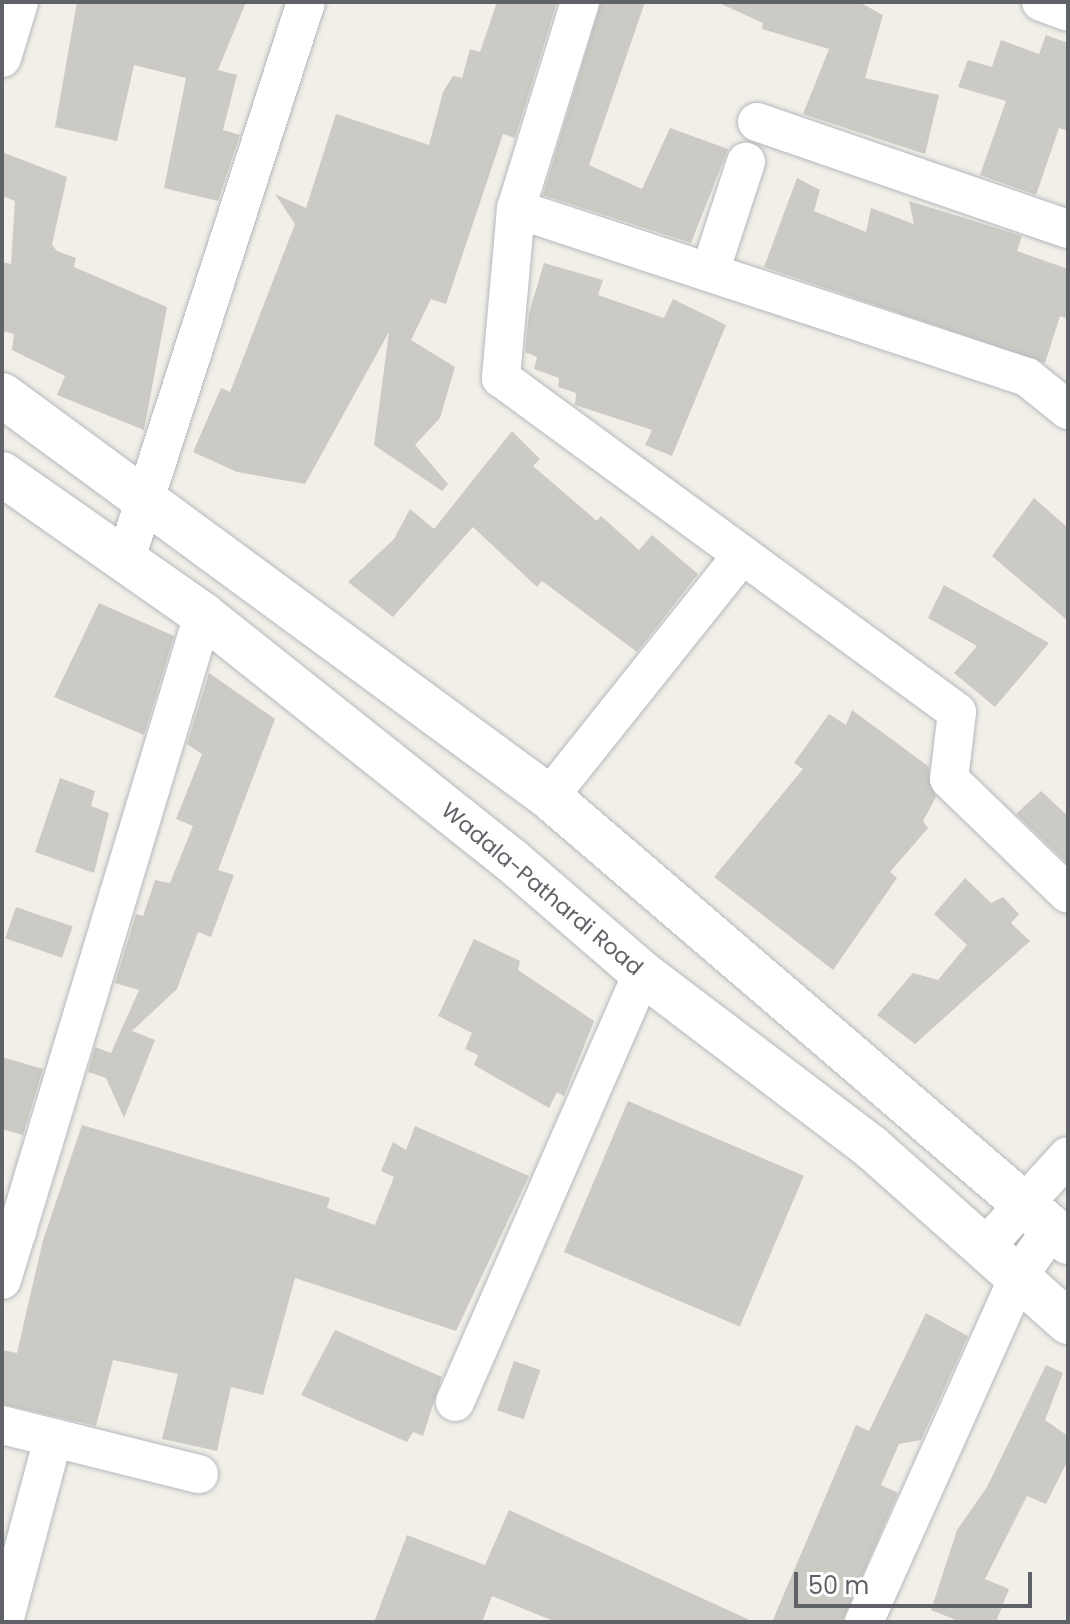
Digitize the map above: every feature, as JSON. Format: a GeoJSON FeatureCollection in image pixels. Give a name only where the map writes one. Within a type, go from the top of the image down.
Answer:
{"type":"FeatureCollection","features":[{"type":"Feature","properties":{"kind":"main road"},"geometry":{"type":"LineString","coordinates":[[2,395],[549,797],[1049,1223]]}},
{"type":"Feature","properties":{"kind":"main road","name":"Wadala-Pathardi Road"},"geometry":{"type":"LineString","coordinates":[[2,474],[126,558],[203,615],[642,973],[871,1147],[1068,1322]]}},
{"type":"Feature","properties":{"kind":"street"},"geometry":{"type":"LineString","coordinates":[[2,58],[19,2]]}},
{"type":"Feature","properties":{"kind":"street"},"geometry":{"type":"LineString","coordinates":[[126,558],[306,2]]}},
{"type":"Feature","properties":{"kind":"street"},"geometry":{"type":"LineString","coordinates":[[580,2],[516,209],[501,378],[957,712],[949,779],[1068,894]]}},
{"type":"Feature","properties":{"kind":"street"},"geometry":{"type":"LineString","coordinates":[[1041,2],[1068,12]]}},
{"type":"Feature","properties":{"kind":"street"},"geometry":{"type":"LineString","coordinates":[[757,122],[1068,229]]}},
{"type":"Feature","properties":{"kind":"street"},"geometry":{"type":"LineString","coordinates":[[710,272],[746,162]]}},
{"type":"Feature","properties":{"kind":"street"},"geometry":{"type":"LineString","coordinates":[[516,209],[1027,377],[1068,410]]}},
{"type":"Feature","properties":{"kind":"street"},"geometry":{"type":"LineString","coordinates":[[549,797],[742,555]]}},
{"type":"Feature","properties":{"kind":"street"},"geometry":{"type":"LineString","coordinates":[[2,1280],[9,1229],[203,615]]}},
{"type":"Feature","properties":{"kind":"street"},"geometry":{"type":"LineString","coordinates":[[455,1402],[642,973]]}},
{"type":"Feature","properties":{"kind":"street"},"geometry":{"type":"LineString","coordinates":[[864,1622],[1018,1277],[1049,1223],[1068,1156]]}},
{"type":"Feature","properties":{"kind":"street"},"geometry":{"type":"LineString","coordinates":[[985,1247],[1049,1223]]}},
{"type":"Feature","properties":{"kind":"street"},"geometry":{"type":"LineString","coordinates":[[2,1425],[199,1474]]}},
{"type":"Feature","properties":{"kind":"street"},"geometry":{"type":"LineString","coordinates":[[6,1614],[53,1438]]}},
{"type":"Feature","properties":{"kind":"building"},"geometry":{"type":"Polygon","coordinates":[[[77,2],[246,2],[218,70],[237,75],[223,130],[240,135],[218,201],[164,188],[186,78],[134,65],[117,141],[55,127],[77,2]]]}},
{"type":"Feature","properties":{"kind":"building"},"geometry":{"type":"Polygon","coordinates":[[[497,2],[557,2],[515,138],[503,134],[446,304],[431,299],[411,340],[455,367],[440,418],[415,445],[448,484],[442,491],[374,445],[389,332],[305,484],[237,472],[193,452],[221,388],[230,392],[295,224],[275,194],[306,208],[336,114],[429,145],[443,92],[453,76],[462,78],[470,49],[480,52],[497,2]]]}},
{"type":"Feature","properties":{"kind":"building"},"geometry":{"type":"Polygon","coordinates":[[[601,2],[645,2],[589,165],[642,189],[670,128],[728,149],[691,243],[543,195],[601,2]]]}},
{"type":"Feature","properties":{"kind":"building"},"geometry":{"type":"Polygon","coordinates":[[[717,2],[859,2],[883,15],[865,78],[939,95],[925,154],[803,114],[829,49],[762,29],[763,23],[717,2]]]}},
{"type":"Feature","properties":{"kind":"building"},"geometry":{"type":"Polygon","coordinates":[[[1046,35],[1068,43],[1068,131],[1059,128],[1036,195],[980,175],[1006,101],[958,87],[968,60],[992,67],[1001,40],[1039,54],[1046,35]]]}},
{"type":"Feature","properties":{"kind":"building"},"geometry":{"type":"Polygon","coordinates":[[[2,152],[67,177],[52,245],[57,251],[76,258],[74,267],[167,307],[144,430],[57,395],[65,376],[12,350],[14,334],[2,331],[2,262],[11,264],[15,201],[2,196],[2,152]]]}},
{"type":"Feature","properties":{"kind":"building"},"geometry":{"type":"Polygon","coordinates":[[[797,178],[820,190],[814,211],[866,232],[871,208],[914,224],[909,201],[1022,236],[1017,251],[1068,269],[1068,319],[1060,316],[1045,363],[764,267],[797,178]]]}},
{"type":"Feature","properties":{"kind":"building"},"geometry":{"type":"Polygon","coordinates":[[[544,263],[603,280],[598,295],[664,318],[673,299],[726,325],[672,456],[645,445],[652,430],[575,405],[576,393],[558,387],[559,378],[534,369],[537,357],[525,352],[529,313],[544,263]]]}},
{"type":"Feature","properties":{"kind":"building"},"geometry":{"type":"Polygon","coordinates":[[[512,431],[540,459],[533,466],[597,521],[601,516],[639,550],[652,535],[698,574],[637,652],[542,581],[537,587],[473,527],[393,617],[348,582],[394,539],[410,509],[434,529],[512,431]]]}},
{"type":"Feature","properties":{"kind":"building"},"geometry":{"type":"Polygon","coordinates":[[[1034,498],[1068,528],[1068,621],[992,556],[1034,498]]]}},
{"type":"Feature","properties":{"kind":"building"},"geometry":{"type":"Polygon","coordinates":[[[944,585],[1049,643],[995,707],[954,673],[977,646],[928,618],[944,585]]]}},
{"type":"Feature","properties":{"kind":"building"},"geometry":{"type":"Polygon","coordinates":[[[99,603],[174,636],[144,735],[54,697],[99,603]]]}},
{"type":"Feature","properties":{"kind":"building"},"geometry":{"type":"Polygon","coordinates":[[[209,673],[275,719],[218,870],[234,875],[211,937],[198,932],[177,989],[132,1031],[155,1040],[124,1118],[106,1078],[88,1072],[95,1047],[111,1053],[139,990],[115,983],[136,914],[143,916],[155,880],[170,883],[193,826],[176,819],[202,754],[187,744],[209,673]]]}},
{"type":"Feature","properties":{"kind":"building"},"geometry":{"type":"Polygon","coordinates":[[[852,710],[928,766],[936,797],[923,821],[928,828],[890,872],[897,878],[833,970],[714,877],[803,769],[794,763],[829,714],[846,725],[852,710]]]}},
{"type":"Feature","properties":{"kind":"building"},"geometry":{"type":"Polygon","coordinates":[[[60,778],[95,791],[91,806],[109,813],[94,873],[35,852],[60,778]]]}},
{"type":"Feature","properties":{"kind":"building"},"geometry":{"type":"Polygon","coordinates":[[[1041,791],[1068,816],[1066,862],[1016,814],[1041,791]]]}},
{"type":"Feature","properties":{"kind":"building"},"geometry":{"type":"Polygon","coordinates":[[[965,878],[991,903],[1003,897],[1019,914],[1011,923],[1030,941],[915,1044],[877,1015],[913,973],[938,980],[967,945],[934,914],[965,878]]]}},
{"type":"Feature","properties":{"kind":"building"},"geometry":{"type":"Polygon","coordinates":[[[16,907],[73,927],[62,958],[5,938],[16,907]]]}},
{"type":"Feature","properties":{"kind":"building"},"geometry":{"type":"Polygon","coordinates":[[[474,939],[520,961],[518,970],[594,1021],[564,1096],[557,1092],[549,1108],[474,1065],[478,1055],[465,1049],[472,1033],[438,1016],[474,939]]]}},
{"type":"Feature","properties":{"kind":"building"},"geometry":{"type":"Polygon","coordinates":[[[2,1057],[43,1069],[23,1135],[2,1129],[2,1057]]]}},
{"type":"Feature","properties":{"kind":"building"},"geometry":{"type":"Polygon","coordinates":[[[628,1101],[804,1176],[740,1327],[564,1252],[628,1101]]]}},
{"type":"Feature","properties":{"kind":"building"},"geometry":{"type":"Polygon","coordinates":[[[82,1125],[330,1198],[327,1208],[375,1225],[394,1177],[381,1171],[393,1142],[406,1150],[415,1126],[529,1176],[456,1331],[295,1278],[263,1395],[231,1387],[217,1451],[162,1439],[178,1374],[113,1360],[96,1426],[2,1404],[2,1350],[17,1353],[43,1240],[82,1125]]]}},
{"type":"Feature","properties":{"kind":"building"},"geometry":{"type":"Polygon","coordinates":[[[926,1313],[968,1336],[921,1440],[899,1444],[881,1485],[898,1493],[842,1622],[772,1622],[856,1425],[869,1431],[926,1313]]]}},
{"type":"Feature","properties":{"kind":"building"},"geometry":{"type":"Polygon","coordinates":[[[335,1330],[442,1377],[423,1436],[413,1432],[407,1442],[301,1395],[335,1330]]]}},
{"type":"Feature","properties":{"kind":"building"},"geometry":{"type":"Polygon","coordinates":[[[514,1361],[540,1370],[524,1419],[497,1410],[514,1361]]]}},
{"type":"Feature","properties":{"kind":"building"},"geometry":{"type":"Polygon","coordinates":[[[1046,1365],[1063,1373],[1045,1420],[1068,1436],[1068,1460],[1046,1504],[1027,1496],[985,1579],[1009,1589],[996,1622],[961,1622],[931,1610],[957,1530],[987,1487],[1046,1365]]]}},
{"type":"Feature","properties":{"kind":"building"},"geometry":{"type":"Polygon","coordinates":[[[509,1510],[754,1622],[556,1622],[492,1596],[482,1622],[374,1622],[407,1535],[485,1565],[509,1510]]]}}]}
